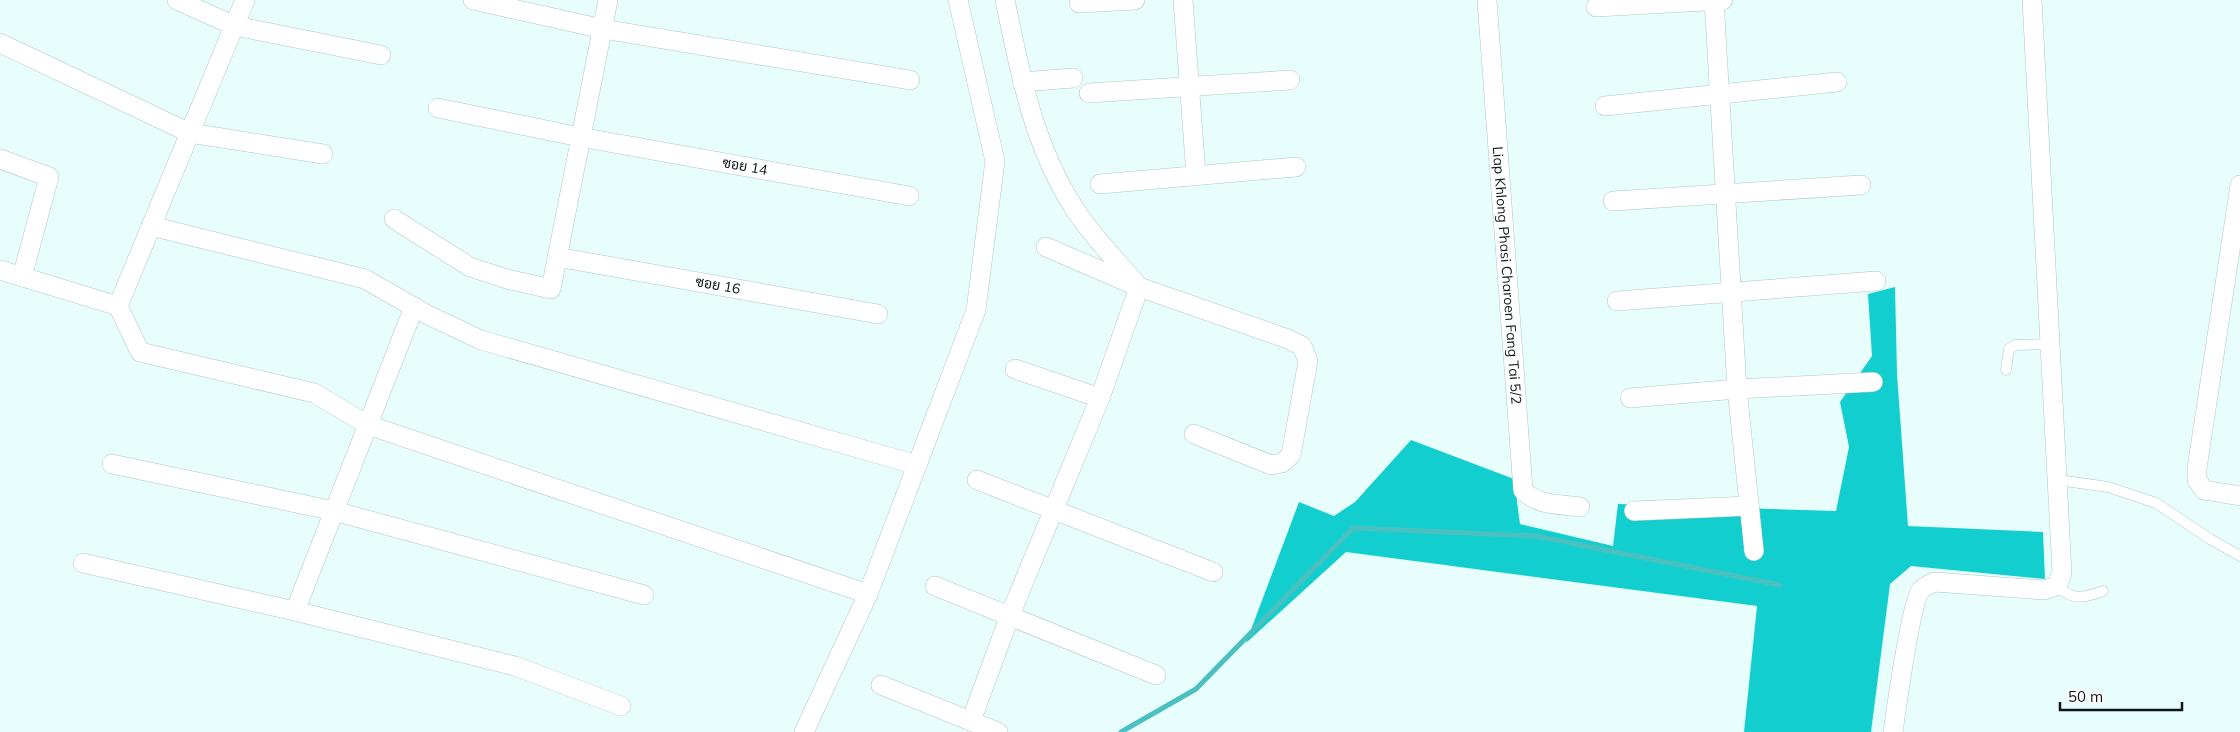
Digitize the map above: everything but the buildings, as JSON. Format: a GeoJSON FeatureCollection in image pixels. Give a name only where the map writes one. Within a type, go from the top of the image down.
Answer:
{"type":"FeatureCollection","features":[{"type":"Feature","properties":{"kind":"street"},"geometry":{"type":"LineString","coordinates":[[177,0],[235,26],[381,55]]}},
{"type":"Feature","properties":{"kind":"street"},"geometry":{"type":"LineString","coordinates":[[118,306],[245,0]]}},
{"type":"Feature","properties":{"kind":"street"},"geometry":{"type":"LineString","coordinates":[[474,0],[603,29],[910,80]]}},
{"type":"Feature","properties":{"kind":"street"},"geometry":{"type":"LineString","coordinates":[[394,219],[470,266],[507,279],[551,289],[608,0]]}},
{"type":"Feature","properties":{"kind":"street"},"geometry":{"type":"LineString","coordinates":[[804,732],[868,594],[976,310],[995,161],[958,0]]}},
{"type":"Feature","properties":{"kind":"street"},"geometry":{"type":"LineString","coordinates":[[1005,0],[1022,82],[1048,162],[1070,202],[1139,287]]}},
{"type":"Feature","properties":{"kind":"street"},"geometry":{"type":"LineString","coordinates":[[1079,3],[1135,0]]}},
{"type":"Feature","properties":{"kind":"street"},"geometry":{"type":"LineString","coordinates":[[1183,0],[1196,175]]}},
{"type":"Feature","properties":{"kind":"street","name":"Liap Khlong Phasi Charoen Fang Tai 5/2"},"geometry":{"type":"LineString","coordinates":[[1487,0],[1523,490],[1529,497],[1541,502],[1580,507]]}},
{"type":"Feature","properties":{"kind":"street"},"geometry":{"type":"LineString","coordinates":[[1596,7],[1717,0],[1737,389],[1754,551]]}},
{"type":"Feature","properties":{"kind":"street"},"geometry":{"type":"LineString","coordinates":[[1893,732],[1913,615],[1920,591],[1934,582],[2044,590],[2057,586],[2062,573],[2032,0]]}},
{"type":"Feature","properties":{"kind":"street"},"geometry":{"type":"LineString","coordinates":[[0,43],[190,133],[323,154]]}},
{"type":"Feature","properties":{"kind":"street"},"geometry":{"type":"LineString","coordinates":[[1022,82],[1073,78]]}},
{"type":"Feature","properties":{"kind":"street"},"geometry":{"type":"LineString","coordinates":[[1089,93],[1189,85],[1290,80]]}},
{"type":"Feature","properties":{"kind":"street"},"geometry":{"type":"LineString","coordinates":[[1605,106],[1837,82]]}},
{"type":"Feature","properties":{"kind":"street","name":"ซอย 14"},"geometry":{"type":"LineString","coordinates":[[438,108],[580,137],[909,196]]}},
{"type":"Feature","properties":{"kind":"street"},"geometry":{"type":"LineString","coordinates":[[0,160],[50,177],[22,277]]}},
{"type":"Feature","properties":{"kind":"street"},"geometry":{"type":"LineString","coordinates":[[1100,184],[1296,167]]}},
{"type":"Feature","properties":{"kind":"street"},"geometry":{"type":"LineString","coordinates":[[2240,184],[2196,468],[2197,480],[2204,490],[2240,496]]}},
{"type":"Feature","properties":{"kind":"street"},"geometry":{"type":"LineString","coordinates":[[1613,201],[1861,185]]}},
{"type":"Feature","properties":{"kind":"street"},"geometry":{"type":"LineString","coordinates":[[152,226],[365,279],[414,307],[481,340],[917,465]]}},
{"type":"Feature","properties":{"kind":"street"},"geometry":{"type":"LineString","coordinates":[[1046,247],[1139,287],[1302,346],[1308,360],[1292,455],[1282,463],[1270,466],[1194,434]]}},
{"type":"Feature","properties":{"kind":"street","name":"ซอย 16"},"geometry":{"type":"LineString","coordinates":[[557,257],[878,314]]}},
{"type":"Feature","properties":{"kind":"street"},"geometry":{"type":"LineString","coordinates":[[0,270],[118,306],[140,352],[314,392],[368,425],[868,594]]}},
{"type":"Feature","properties":{"kind":"street"},"geometry":{"type":"LineString","coordinates":[[1617,301],[1876,281]]}},
{"type":"Feature","properties":{"kind":"street"},"geometry":{"type":"LineString","coordinates":[[971,721],[1010,615],[1100,398],[1139,287]]}},
{"type":"Feature","properties":{"kind":"street"},"geometry":{"type":"LineString","coordinates":[[295,611],[414,307]]}},
{"type":"Feature","properties":{"kind":"street"},"geometry":{"type":"LineString","coordinates":[[1015,369],[1100,398]]}},
{"type":"Feature","properties":{"kind":"street"},"geometry":{"type":"LineString","coordinates":[[1630,398],[1737,389],[1873,382]]}},
{"type":"Feature","properties":{"kind":"street"},"geometry":{"type":"LineString","coordinates":[[112,464],[334,511],[644,595]]}},
{"type":"Feature","properties":{"kind":"street"},"geometry":{"type":"LineString","coordinates":[[977,480],[1213,572]]}},
{"type":"Feature","properties":{"kind":"street"},"geometry":{"type":"LineString","coordinates":[[1634,511],[1749,506]]}},
{"type":"Feature","properties":{"kind":"street"},"geometry":{"type":"LineString","coordinates":[[83,563],[295,611],[515,666],[620,706]]}},
{"type":"Feature","properties":{"kind":"street"},"geometry":{"type":"LineString","coordinates":[[936,586],[1156,675]]}},
{"type":"Feature","properties":{"kind":"street"},"geometry":{"type":"LineString","coordinates":[[881,685],[998,732]]}},
{"type":"Feature","properties":{"kind":"lane"},"geometry":{"type":"LineString","coordinates":[[2006,370],[2009,348],[2015,345],[2051,344]]}},
{"type":"Feature","properties":{"kind":"lane"},"geometry":{"type":"LineString","coordinates":[[2058,480],[2108,487],[2156,503],[2210,539],[2240,556]]}},
{"type":"Feature","properties":{"kind":"lane"},"geometry":{"type":"LineString","coordinates":[[2057,586],[2064,593],[2075,598],[2085,598],[2103,590]]}},
{"type":"Feature","properties":{"kind":"shaded area"},"geometry":{"type":"Polygon","coordinates":[[[1895,287],[1897,374],[1908,526],[2043,532],[2045,579],[1911,566],[1890,584],[1871,732],[1744,732],[1757,606],[1346,552],[1246,643],[1299,502],[1334,516],[1355,502],[1411,440],[1514,479],[1520,524],[1613,546],[1618,504],[1836,511],[1849,447],[1840,402],[1872,356],[1868,294],[1895,287]]]}},
{"type":"Feature","properties":{"kind":"waterway"},"geometry":{"type":"LineString","coordinates":[[1121,732],[1196,689],[1353,528],[1536,536],[1780,585]]}}]}
